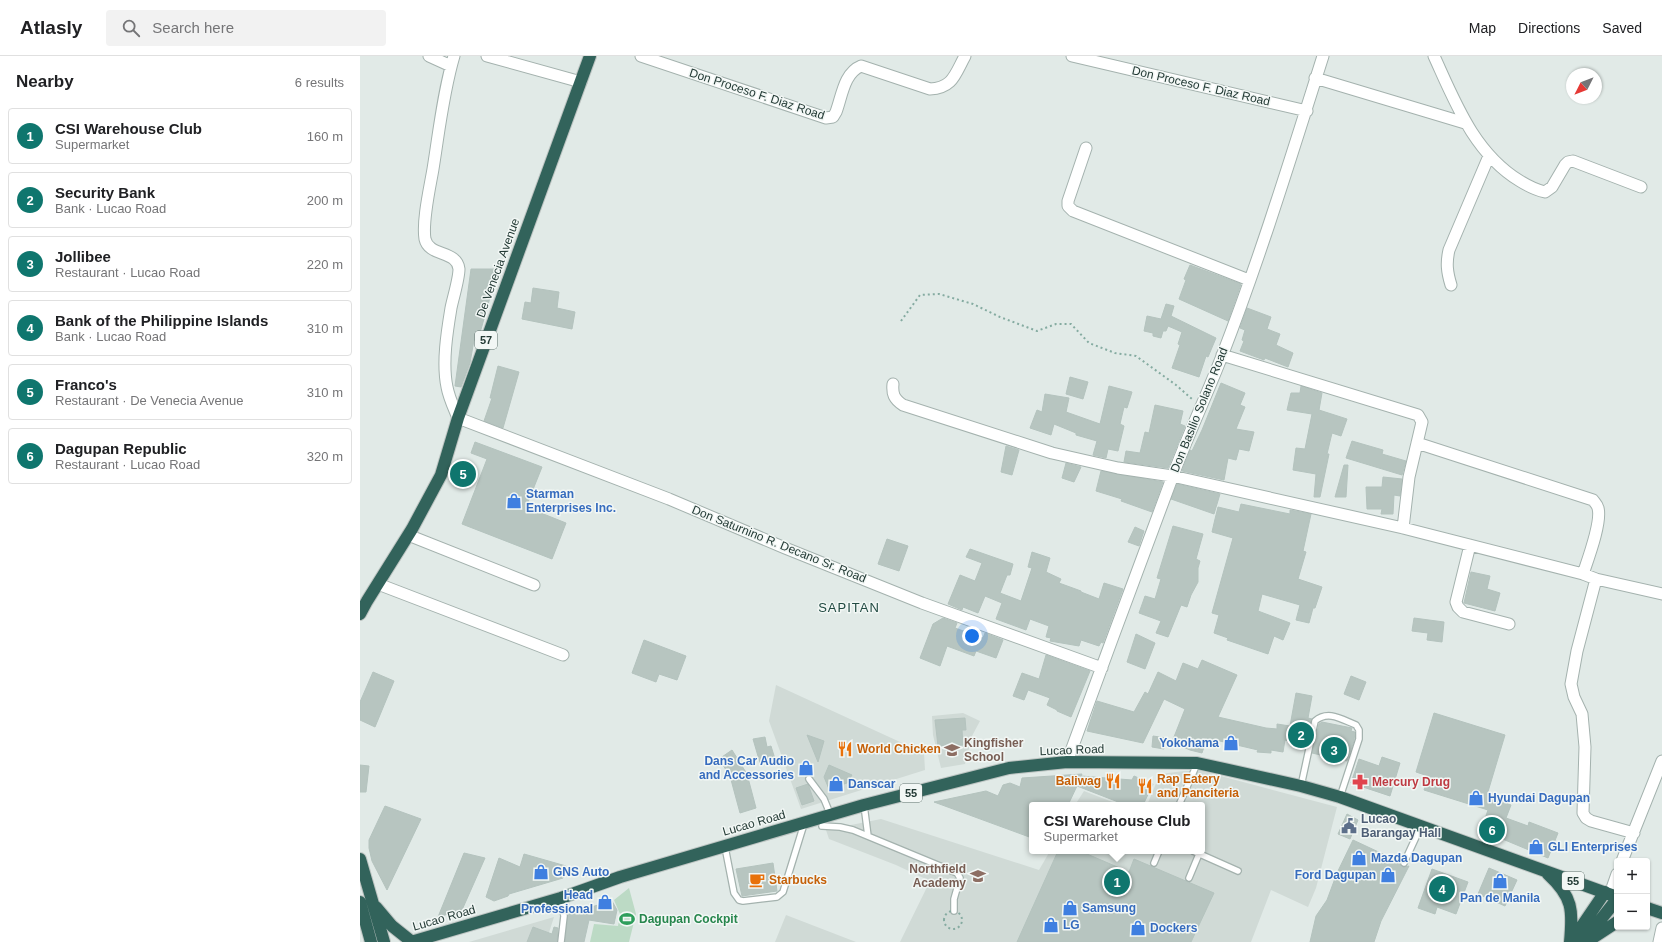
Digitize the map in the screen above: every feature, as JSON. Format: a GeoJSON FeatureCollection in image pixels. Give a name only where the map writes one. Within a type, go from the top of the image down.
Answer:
{"type":"FeatureCollection","features":[{"type":"Feature","properties":{"kind":"highway","name":"De Venecia Avenue"},"geometry":{"type":"LineString","coordinates":[[360,614],[408,535],[441,475],[458,418],[590,56]]}},
{"type":"Feature","properties":{"kind":"highway","name":"Lucao Road"},"geometry":{"type":"LineString","coordinates":[[411,942],[561,898],[620,877],[831,816],[864,805],[1009,768],[1067,762],[1197,763],[1301,786],[1340,797],[1542,869],[1612,896]]}},
{"type":"Feature","properties":{"kind":"highway"},"geometry":{"type":"LineString","coordinates":[[360,859],[364,907],[371,942]]}},
{"type":"Feature","properties":{"kind":"highway"},"geometry":{"type":"LineString","coordinates":[[1542,869],[1563,889],[1571,905],[1572,920],[1570,942]]}},
{"type":"Feature","properties":{"kind":"highway"},"geometry":{"type":"LineString","coordinates":[[1570,942],[1612,896]]}},
{"type":"Feature","properties":{"kind":"highway"},"geometry":{"type":"LineString","coordinates":[[1583,942],[1612,896]]}},
{"type":"Feature","properties":{"kind":"highway"},"geometry":{"type":"LineString","coordinates":[[364,907],[392,926],[411,942]]}},
{"type":"Feature","properties":{"kind":"highway"},"geometry":{"type":"LineString","coordinates":[[364,907],[384,942]]}},
{"type":"Feature","properties":{"kind":"highway"},"geometry":{"type":"LineString","coordinates":[[1587,942],[1614,924]]}},
{"type":"Feature","properties":{"kind":"street"},"geometry":{"type":"LineString","coordinates":[[429,56],[453,61],[427,207],[425,233],[429,246],[434,250],[452,257],[459,270],[450,317],[445,371],[449,398],[458,418]]}},
{"type":"Feature","properties":{"kind":"street"},"geometry":{"type":"LineString","coordinates":[[487,56],[580,82]]}},
{"type":"Feature","properties":{"kind":"street","name":"Don Proceso F. Diaz Road"},"geometry":{"type":"LineString","coordinates":[[641,56],[826,118],[832,116],[836,112],[848,77],[853,70],[861,66],[930,89],[941,89],[947,86],[953,78],[964,56]]}},
{"type":"Feature","properties":{"kind":"street","name":"Don Proceso F. Diaz Road"},"geometry":{"type":"LineString","coordinates":[[1072,56],[1307,111]]}},
{"type":"Feature","properties":{"kind":"street","name":"Don Basilio Solano Road"},"geometry":{"type":"LineString","coordinates":[[1067,762],[1172,476],[1202,408],[1222,355],[1307,111],[1315,78],[1323,56]]}},
{"type":"Feature","properties":{"kind":"street"},"geometry":{"type":"LineString","coordinates":[[1434,56],[1465,123],[1489,156],[1510,175],[1541,191],[1548,191],[1565,165],[1568,162],[1573,161],[1641,187]]}},
{"type":"Feature","properties":{"kind":"street"},"geometry":{"type":"LineString","coordinates":[[1315,78],[1465,123]]}},
{"type":"Feature","properties":{"kind":"street"},"geometry":{"type":"LineString","coordinates":[[1086,148],[1068,201],[1068,206],[1073,211],[1249,280]]}},
{"type":"Feature","properties":{"kind":"street"},"geometry":{"type":"LineString","coordinates":[[1451,285],[1446,261],[1449,250],[1489,156]]}},
{"type":"Feature","properties":{"kind":"street"},"geometry":{"type":"LineString","coordinates":[[1222,355],[1418,415],[1422,422],[1409,477],[1403,528]]}},
{"type":"Feature","properties":{"kind":"street"},"geometry":{"type":"LineString","coordinates":[[893,384],[892,392],[897,401],[929,414],[1052,453],[1118,468],[1172,476],[1403,528],[1584,574],[1596,579],[1662,594]]}},
{"type":"Feature","properties":{"kind":"street","name":"Don Saturnino R. Decano Sr. Road"},"geometry":{"type":"LineString","coordinates":[[458,418],[669,499],[785,548],[922,602],[1102,668]]}},
{"type":"Feature","properties":{"kind":"street"},"geometry":{"type":"LineString","coordinates":[[1417,443],[1593,500],[1597,504],[1599,514],[1594,539],[1584,574]]}},
{"type":"Feature","properties":{"kind":"street"},"geometry":{"type":"LineString","coordinates":[[408,535],[534,585]]}},
{"type":"Feature","properties":{"kind":"street"},"geometry":{"type":"LineString","coordinates":[[1470,545],[1456,602],[1458,607],[1463,612],[1509,624]]}},
{"type":"Feature","properties":{"kind":"street"},"geometry":{"type":"LineString","coordinates":[[1596,579],[1577,650],[1571,684],[1574,696],[1582,714],[1585,747],[1583,813],[1586,818],[1591,821],[1634,833]]}},
{"type":"Feature","properties":{"kind":"street"},"geometry":{"type":"LineString","coordinates":[[378,584],[563,655]]}},
{"type":"Feature","properties":{"kind":"street"},"geometry":{"type":"LineString","coordinates":[[1623,858],[1662,761]]}},
{"type":"Feature","properties":{"kind":"street"},"geometry":{"type":"LineString","coordinates":[[1659,942],[1662,928]]}},
{"type":"Feature","properties":{"kind":"lane"},"geometry":{"type":"LineString","coordinates":[[1301,786],[1315,721],[1320,716],[1329,714],[1356,724],[1359,730],[1359,739],[1340,797]]}},
{"type":"Feature","properties":{"kind":"lane"},"geometry":{"type":"LineString","coordinates":[[1180,802],[1197,763]]}},
{"type":"Feature","properties":{"kind":"lane"},"geometry":{"type":"LineString","coordinates":[[809,779],[824,799],[831,816]]}},
{"type":"Feature","properties":{"kind":"lane"},"geometry":{"type":"LineString","coordinates":[[864,805],[868,836]]}},
{"type":"Feature","properties":{"kind":"lane"},"geometry":{"type":"LineString","coordinates":[[724,847],[734,893],[739,900],[743,901],[776,897],[783,892],[804,823]]}},
{"type":"Feature","properties":{"kind":"lane"},"geometry":{"type":"LineString","coordinates":[[822,826],[840,827],[868,836],[957,873],[960,878],[954,899],[954,911]]}},
{"type":"Feature","properties":{"kind":"lane"},"geometry":{"type":"LineString","coordinates":[[1404,863],[1421,826]]}},
{"type":"Feature","properties":{"kind":"lane"},"geometry":{"type":"LineString","coordinates":[[1154,863],[1158,854]]}},
{"type":"Feature","properties":{"kind":"lane"},"geometry":{"type":"LineString","coordinates":[[1189,878],[1199,854],[1238,871]]}},
{"type":"Feature","properties":{"kind":"lane"},"geometry":{"type":"LineString","coordinates":[[561,898],[564,916],[561,942]]}},
{"type":"Feature","properties":{"kind":"path"},"geometry":{"type":"LineString","coordinates":[[901,321],[920,295],[939,294],[973,304],[1000,317],[1037,331],[1056,324],[1071,324],[1089,342],[1115,353],[1136,356],[1176,385],[1202,408]]}},
{"type":"Feature","properties":{"kind":"shaded area"},"geometry":{"type":"Polygon","coordinates":[[[776,685],[924,753],[925,770],[801,809],[769,721],[776,685]]]}},
{"type":"Feature","properties":{"kind":"shaded area","name":"Kingfisher School"},"geometry":{"type":"Polygon","coordinates":[[[963,713],[980,721],[972,736],[965,764],[941,768],[933,735],[932,716],[963,713]]]}},
{"type":"Feature","properties":{"kind":"shaded area"},"geometry":{"type":"Polygon","coordinates":[[[1184,771],[1202,771],[1337,807],[1316,888],[1308,907],[1271,890],[1251,942],[900,942],[930,881],[896,865],[829,839],[826,830],[881,819],[1039,870],[1048,854],[1205,854],[1205,802],[1148,802],[1160,774],[1184,771]]]}},
{"type":"Feature","properties":{"kind":"shaded area"},"geometry":{"type":"Polygon","coordinates":[[[1084,791],[1112,802],[1077,802],[1084,791]]]}},
{"type":"Feature","properties":{"kind":"shaded area"},"geometry":{"type":"Polygon","coordinates":[[[786,915],[856,942],[775,942],[786,915]]]}},
{"type":"Feature","properties":{"kind":"shaded area"},"geometry":{"type":"Polygon","coordinates":[[[554,917],[546,942],[469,942],[554,917]]]}},
{"type":"Feature","properties":{"kind":"green space","name":"Dagupan Cockpit"},"geometry":{"type":"Polygon","coordinates":[[[629,888],[636,914],[629,942],[590,942],[594,924],[618,926],[620,914],[614,900],[629,888]]]}},
{"type":"Feature","properties":{"kind":"building"},"geometry":{"type":"Polygon","coordinates":[[[1190,265],[1241,284],[1228,321],[1179,299],[1186,280],[1184,279],[1190,265]]]}},
{"type":"Feature","properties":{"kind":"building"},"geometry":{"type":"Polygon","coordinates":[[[471,269],[498,269],[478,340],[474,340],[470,363],[461,387],[455,386],[471,269]]]}},
{"type":"Feature","properties":{"kind":"building"},"geometry":{"type":"Polygon","coordinates":[[[533,288],[559,292],[557,308],[575,312],[572,329],[522,319],[525,302],[531,303],[533,288]]]}},
{"type":"Feature","properties":{"kind":"building"},"geometry":{"type":"Polygon","coordinates":[[[1166,304],[1174,306],[1171,316],[1216,338],[1208,357],[1206,356],[1199,377],[1172,368],[1180,345],[1178,344],[1182,332],[1168,326],[1166,331],[1163,331],[1161,338],[1153,336],[1153,333],[1144,331],[1147,316],[1161,319],[1166,304]]]}},
{"type":"Feature","properties":{"kind":"building"},"geometry":{"type":"Polygon","coordinates":[[[1247,308],[1271,317],[1267,329],[1280,334],[1276,345],[1293,353],[1288,367],[1265,358],[1264,360],[1240,351],[1244,341],[1242,340],[1245,330],[1240,328],[1247,308]]]}},
{"type":"Feature","properties":{"kind":"building"},"geometry":{"type":"Polygon","coordinates":[[[498,366],[519,372],[503,428],[484,421],[492,398],[490,398],[498,366]]]}},
{"type":"Feature","properties":{"kind":"building"},"geometry":{"type":"Polygon","coordinates":[[[1070,377],[1088,382],[1083,399],[1066,394],[1070,377]]]}},
{"type":"Feature","properties":{"kind":"building"},"geometry":{"type":"Polygon","coordinates":[[[1221,383],[1245,393],[1240,405],[1245,407],[1236,429],[1254,432],[1249,451],[1239,449],[1236,460],[1228,458],[1224,480],[1182,471],[1190,450],[1192,451],[1202,430],[1221,383]]]}},
{"type":"Feature","properties":{"kind":"building"},"geometry":{"type":"Polygon","coordinates":[[[1109,386],[1132,392],[1127,408],[1124,407],[1120,424],[1124,426],[1118,451],[1108,449],[1106,458],[1093,455],[1097,441],[1076,435],[1076,433],[1054,424],[1051,435],[1030,428],[1037,410],[1042,412],[1045,394],[1069,398],[1066,412],[1100,424],[1109,386]]]}},
{"type":"Feature","properties":{"kind":"building"},"geometry":{"type":"Polygon","coordinates":[[[1301,386],[1322,393],[1319,410],[1347,419],[1341,436],[1332,433],[1320,497],[1314,497],[1316,474],[1293,470],[1296,448],[1305,449],[1312,414],[1287,410],[1291,393],[1300,393],[1301,386]]]}},
{"type":"Feature","properties":{"kind":"building"},"geometry":{"type":"Polygon","coordinates":[[[1155,405],[1183,411],[1180,424],[1185,426],[1168,468],[1124,462],[1126,451],[1140,453],[1145,432],[1149,433],[1155,405]]]}},
{"type":"Feature","properties":{"kind":"building"},"geometry":{"type":"Polygon","coordinates":[[[1352,441],[1383,450],[1382,454],[1406,461],[1402,475],[1346,458],[1352,441]]]}},
{"type":"Feature","properties":{"kind":"building"},"geometry":{"type":"Polygon","coordinates":[[[475,442],[542,467],[526,507],[566,523],[552,559],[462,524],[487,459],[471,453],[475,442]]]}},
{"type":"Feature","properties":{"kind":"building"},"geometry":{"type":"Polygon","coordinates":[[[1006,446],[1019,450],[1012,475],[1001,472],[1006,446]]]}},
{"type":"Feature","properties":{"kind":"building"},"geometry":{"type":"Polygon","coordinates":[[[1066,463],[1081,467],[1074,482],[1062,478],[1066,463]]]}},
{"type":"Feature","properties":{"kind":"building"},"geometry":{"type":"Polygon","coordinates":[[[1344,465],[1348,465],[1346,497],[1335,497],[1344,465]]]}},
{"type":"Feature","properties":{"kind":"building"},"geometry":{"type":"Polygon","coordinates":[[[1101,471],[1163,482],[1152,512],[1121,501],[1122,499],[1096,491],[1101,471]]]}},
{"type":"Feature","properties":{"kind":"building"},"geometry":{"type":"Polygon","coordinates":[[[1383,477],[1402,479],[1400,496],[1394,495],[1393,514],[1381,514],[1382,509],[1367,509],[1366,487],[1382,487],[1383,477]]]}},
{"type":"Feature","properties":{"kind":"building"},"geometry":{"type":"Polygon","coordinates":[[[1177,484],[1220,494],[1214,514],[1171,499],[1177,484]]]}},
{"type":"Feature","properties":{"kind":"building"},"geometry":{"type":"Polygon","coordinates":[[[1241,504],[1290,514],[1290,510],[1311,514],[1303,551],[1306,552],[1298,579],[1322,587],[1315,608],[1313,608],[1309,623],[1296,620],[1300,605],[1262,594],[1258,611],[1290,623],[1283,640],[1274,636],[1268,654],[1227,640],[1228,638],[1214,633],[1219,615],[1212,613],[1233,538],[1212,532],[1218,507],[1239,512],[1241,504]]]}},
{"type":"Feature","properties":{"kind":"building"},"geometry":{"type":"Polygon","coordinates":[[[1173,526],[1203,534],[1196,559],[1200,561],[1198,568],[1198,582],[1187,607],[1181,605],[1168,637],[1156,633],[1161,621],[1139,613],[1145,596],[1155,599],[1161,579],[1157,578],[1173,526]]]}},
{"type":"Feature","properties":{"kind":"building"},"geometry":{"type":"Polygon","coordinates":[[[1135,527],[1144,531],[1139,546],[1128,542],[1135,527]]]}},
{"type":"Feature","properties":{"kind":"building"},"geometry":{"type":"Polygon","coordinates":[[[887,539],[908,546],[899,571],[878,564],[887,539]]]}},
{"type":"Feature","properties":{"kind":"building"},"geometry":{"type":"Polygon","coordinates":[[[970,549],[1013,564],[1010,575],[1007,575],[1000,593],[1021,601],[1032,568],[1028,567],[1032,552],[1050,558],[1046,572],[1061,579],[1059,583],[1081,592],[1099,599],[1104,583],[1123,589],[1103,643],[1101,642],[1099,646],[1081,640],[1079,646],[1050,641],[1051,638],[1046,637],[1049,626],[1030,619],[1026,630],[996,619],[1002,603],[985,596],[978,613],[963,607],[962,610],[948,604],[960,575],[975,581],[982,563],[966,557],[970,549]]]}},
{"type":"Feature","properties":{"kind":"building"},"geometry":{"type":"Polygon","coordinates":[[[1471,572],[1490,576],[1487,589],[1500,593],[1495,611],[1464,603],[1471,572]]]}},
{"type":"Feature","properties":{"kind":"building"},"geometry":{"type":"Polygon","coordinates":[[[943,618],[957,623],[955,628],[983,638],[985,633],[1003,640],[996,658],[976,651],[974,656],[947,646],[940,666],[920,658],[933,624],[943,618]]]}},
{"type":"Feature","properties":{"kind":"building"},"geometry":{"type":"Polygon","coordinates":[[[1414,618],[1444,622],[1442,642],[1427,640],[1428,633],[1412,631],[1414,618]]]}},
{"type":"Feature","properties":{"kind":"building"},"geometry":{"type":"Polygon","coordinates":[[[1136,634],[1155,643],[1145,669],[1127,662],[1136,634]]]}},
{"type":"Feature","properties":{"kind":"building"},"geometry":{"type":"Polygon","coordinates":[[[644,640],[686,656],[677,680],[659,674],[656,682],[632,673],[644,640]]]}},
{"type":"Feature","properties":{"kind":"building"},"geometry":{"type":"Polygon","coordinates":[[[1046,655],[1090,671],[1071,717],[1047,705],[1050,698],[1028,690],[1024,700],[1013,696],[1022,673],[1039,679],[1046,655]]]}},
{"type":"Feature","properties":{"kind":"building"},"geometry":{"type":"Polygon","coordinates":[[[1202,660],[1237,675],[1218,717],[1266,728],[1277,729],[1277,724],[1290,726],[1296,693],[1312,696],[1308,718],[1312,719],[1306,744],[1285,740],[1283,752],[1271,750],[1271,753],[1257,752],[1258,750],[1207,738],[1202,753],[1190,750],[1172,742],[1185,709],[1164,699],[1143,743],[1087,731],[1097,701],[1134,712],[1145,692],[1148,694],[1158,672],[1176,681],[1183,663],[1198,669],[1202,660]]]}},
{"type":"Feature","properties":{"kind":"building"},"geometry":{"type":"Polygon","coordinates":[[[373,672],[394,681],[375,727],[360,720],[360,702],[373,672]]]}},
{"type":"Feature","properties":{"kind":"building"},"geometry":{"type":"Polygon","coordinates":[[[1351,676],[1366,682],[1359,700],[1344,694],[1351,676]]]}},
{"type":"Feature","properties":{"kind":"building"},"geometry":{"type":"Polygon","coordinates":[[[1434,713],[1505,735],[1487,795],[1511,805],[1506,818],[1528,826],[1529,822],[1558,833],[1548,858],[1481,830],[1488,810],[1424,790],[1428,776],[1416,772],[1434,713]]]}},
{"type":"Feature","properties":{"kind":"building"},"geometry":{"type":"Polygon","coordinates":[[[965,718],[966,730],[962,730],[963,745],[938,746],[935,720],[965,718]]]}},
{"type":"Feature","properties":{"kind":"building"},"geometry":{"type":"Polygon","coordinates":[[[1322,722],[1352,728],[1351,731],[1355,732],[1354,741],[1347,761],[1312,753],[1319,724],[1322,722]]]}},
{"type":"Feature","properties":{"kind":"building"},"geometry":{"type":"Polygon","coordinates":[[[807,735],[824,741],[818,762],[807,735]]]}},
{"type":"Feature","properties":{"kind":"building"},"geometry":{"type":"Polygon","coordinates":[[[1153,736],[1166,738],[1164,749],[1152,747],[1153,736]]]}},
{"type":"Feature","properties":{"kind":"building"},"geometry":{"type":"Polygon","coordinates":[[[765,737],[767,747],[771,746],[775,759],[760,763],[753,739],[765,737]]]}},
{"type":"Feature","properties":{"kind":"building"},"geometry":{"type":"Polygon","coordinates":[[[732,750],[747,774],[756,808],[740,813],[730,776],[719,759],[732,750]]]}},
{"type":"Feature","properties":{"kind":"building"},"geometry":{"type":"Polygon","coordinates":[[[1382,757],[1400,763],[1390,796],[1351,783],[1359,759],[1379,766],[1382,757]]]}},
{"type":"Feature","properties":{"kind":"building"},"geometry":{"type":"Polygon","coordinates":[[[360,765],[369,766],[366,792],[360,792],[360,765]]]}},
{"type":"Feature","properties":{"kind":"building"},"geometry":{"type":"Polygon","coordinates":[[[829,765],[852,775],[847,783],[829,789],[824,777],[829,765]]]}},
{"type":"Feature","properties":{"kind":"building"},"geometry":{"type":"Polygon","coordinates":[[[1082,774],[1081,776],[1132,780],[1134,776],[1153,784],[1144,802],[1118,802],[1077,786],[1069,802],[1029,802],[1029,837],[934,802],[986,791],[998,796],[1003,785],[1010,783],[1020,787],[1022,778],[1082,774]]]}},
{"type":"Feature","properties":{"kind":"building"},"geometry":{"type":"Polygon","coordinates":[[[808,784],[814,801],[802,805],[796,788],[808,784]]]}},
{"type":"Feature","properties":{"kind":"building"},"geometry":{"type":"Polygon","coordinates":[[[385,806],[421,819],[387,890],[372,861],[369,848],[369,840],[385,806]]]}},
{"type":"Feature","properties":{"kind":"building"},"geometry":{"type":"Polygon","coordinates":[[[1347,814],[1358,820],[1350,839],[1338,834],[1347,814]]]}},
{"type":"Feature","properties":{"kind":"building"},"geometry":{"type":"Polygon","coordinates":[[[1353,840],[1400,862],[1400,865],[1403,867],[1409,866],[1381,921],[1374,942],[1310,942],[1316,916],[1327,900],[1337,873],[1353,840]]]}},
{"type":"Feature","properties":{"kind":"building"},"geometry":{"type":"Polygon","coordinates":[[[464,853],[485,858],[462,910],[438,917],[464,853]]]}},
{"type":"Feature","properties":{"kind":"building"},"geometry":{"type":"Polygon","coordinates":[[[524,854],[566,866],[563,878],[509,894],[508,896],[494,901],[486,897],[499,858],[520,867],[524,854]]]}},
{"type":"Feature","properties":{"kind":"building"},"geometry":{"type":"Polygon","coordinates":[[[1057,854],[1087,854],[1129,872],[1134,859],[1214,893],[1191,942],[1017,942],[1057,854]]]}},
{"type":"Feature","properties":{"kind":"building"},"geometry":{"type":"Polygon","coordinates":[[[773,863],[777,891],[742,896],[736,869],[773,863]]]}},
{"type":"Feature","properties":{"kind":"building"},"geometry":{"type":"Polygon","coordinates":[[[1489,868],[1517,880],[1505,906],[1478,894],[1489,868]]]}},
{"type":"Feature","properties":{"kind":"building"},"geometry":{"type":"Polygon","coordinates":[[[1432,869],[1468,882],[1456,914],[1437,907],[1435,914],[1418,908],[1432,869]]]}},
{"type":"Feature","properties":{"kind":"building"},"geometry":{"type":"Polygon","coordinates":[[[599,900],[612,901],[617,910],[614,924],[589,920],[584,942],[565,942],[568,914],[598,905],[599,900]]]}},
{"type":"Feature","properties":{"kind":"building"},"geometry":{"type":"Polygon","coordinates":[[[533,927],[552,934],[554,927],[558,928],[557,942],[527,942],[533,927]]]}},
{"type":"Feature","properties":{"kind":"place","name":"Franco's"},"geometry":{"type":"Point","coordinates":[463,474]}},
{"type":"Feature","properties":{"kind":"place","name":"Starman Enterprises Inc."},"geometry":{"type":"Point","coordinates":[514,501]}},
{"type":"Feature","properties":{"kind":"place","name":"Security Bank"},"geometry":{"type":"Point","coordinates":[1301,735]}},
{"type":"Feature","properties":{"kind":"place","name":"Yokohama"},"geometry":{"type":"Point","coordinates":[1231,743]}},
{"type":"Feature","properties":{"kind":"place","name":"World Chicken"},"geometry":{"type":"Point","coordinates":[845,749]}},
{"type":"Feature","properties":{"kind":"place","name":"Kingfisher School"},"geometry":{"type":"Point","coordinates":[952,750]}},
{"type":"Feature","properties":{"kind":"place","name":"Jollibee"},"geometry":{"type":"Point","coordinates":[1334,750]}},
{"type":"Feature","properties":{"kind":"place","name":"Dans Car Audio and Accessories"},"geometry":{"type":"Point","coordinates":[806,768]}},
{"type":"Feature","properties":{"kind":"place","name":"Baliwag"},"geometry":{"type":"Point","coordinates":[1113,781]}},
{"type":"Feature","properties":{"kind":"place","name":"Mercury Drug"},"geometry":{"type":"Point","coordinates":[1360,782]}},
{"type":"Feature","properties":{"kind":"place","name":"Danscar"},"geometry":{"type":"Point","coordinates":[836,784]}},
{"type":"Feature","properties":{"kind":"place","name":"Rap Eatery and Panciteria"},"geometry":{"type":"Point","coordinates":[1145,786]}},
{"type":"Feature","properties":{"kind":"place","name":"Hyundai Dagupan"},"geometry":{"type":"Point","coordinates":[1476,798]}},
{"type":"Feature","properties":{"kind":"place","name":"Lucao Barangay Hall"},"geometry":{"type":"Point","coordinates":[1349,826]}},
{"type":"Feature","properties":{"kind":"place","name":"Dagupan Republic"},"geometry":{"type":"Point","coordinates":[1492,830]}},
{"type":"Feature","properties":{"kind":"place","name":"GLI Enterprises"},"geometry":{"type":"Point","coordinates":[1536,847]}},
{"type":"Feature","properties":{"kind":"place","name":"Mazda Dagupan"},"geometry":{"type":"Point","coordinates":[1359,858]}},
{"type":"Feature","properties":{"kind":"place","name":"GNS Auto"},"geometry":{"type":"Point","coordinates":[541,872]}},
{"type":"Feature","properties":{"kind":"place","name":"Ford Dagupan"},"geometry":{"type":"Point","coordinates":[1388,875]}},
{"type":"Feature","properties":{"kind":"place","name":"Northfield Academy"},"geometry":{"type":"Point","coordinates":[978,876]}},
{"type":"Feature","properties":{"kind":"place","name":"Starbucks"},"geometry":{"type":"Point","coordinates":[757,880]}},
{"type":"Feature","properties":{"kind":"place","name":"Pan de Manila"},"geometry":{"type":"Point","coordinates":[1500,881]}},
{"type":"Feature","properties":{"kind":"place","name":"CSI Warehouse Club"},"geometry":{"type":"Point","coordinates":[1117,882]}},
{"type":"Feature","properties":{"kind":"place","name":"Bank of the Philippine Islands"},"geometry":{"type":"Point","coordinates":[1442,889]}},
{"type":"Feature","properties":{"kind":"place","name":"Head Professional"},"geometry":{"type":"Point","coordinates":[605,902]}},
{"type":"Feature","properties":{"kind":"place","name":"Samsung"},"geometry":{"type":"Point","coordinates":[1070,908]}},
{"type":"Feature","properties":{"kind":"place","name":"Dagupan Cockpit"},"geometry":{"type":"Point","coordinates":[627,919]}},
{"type":"Feature","properties":{"kind":"place","name":"LG"},"geometry":{"type":"Point","coordinates":[1051,925]}},
{"type":"Feature","properties":{"kind":"place","name":"Dockers"},"geometry":{"type":"Point","coordinates":[1138,928]}},
{"type":"Feature","properties":{"kind":"district","name":"SAPITAN"},"geometry":{"type":"Point","coordinates":[849,607]}}]}
